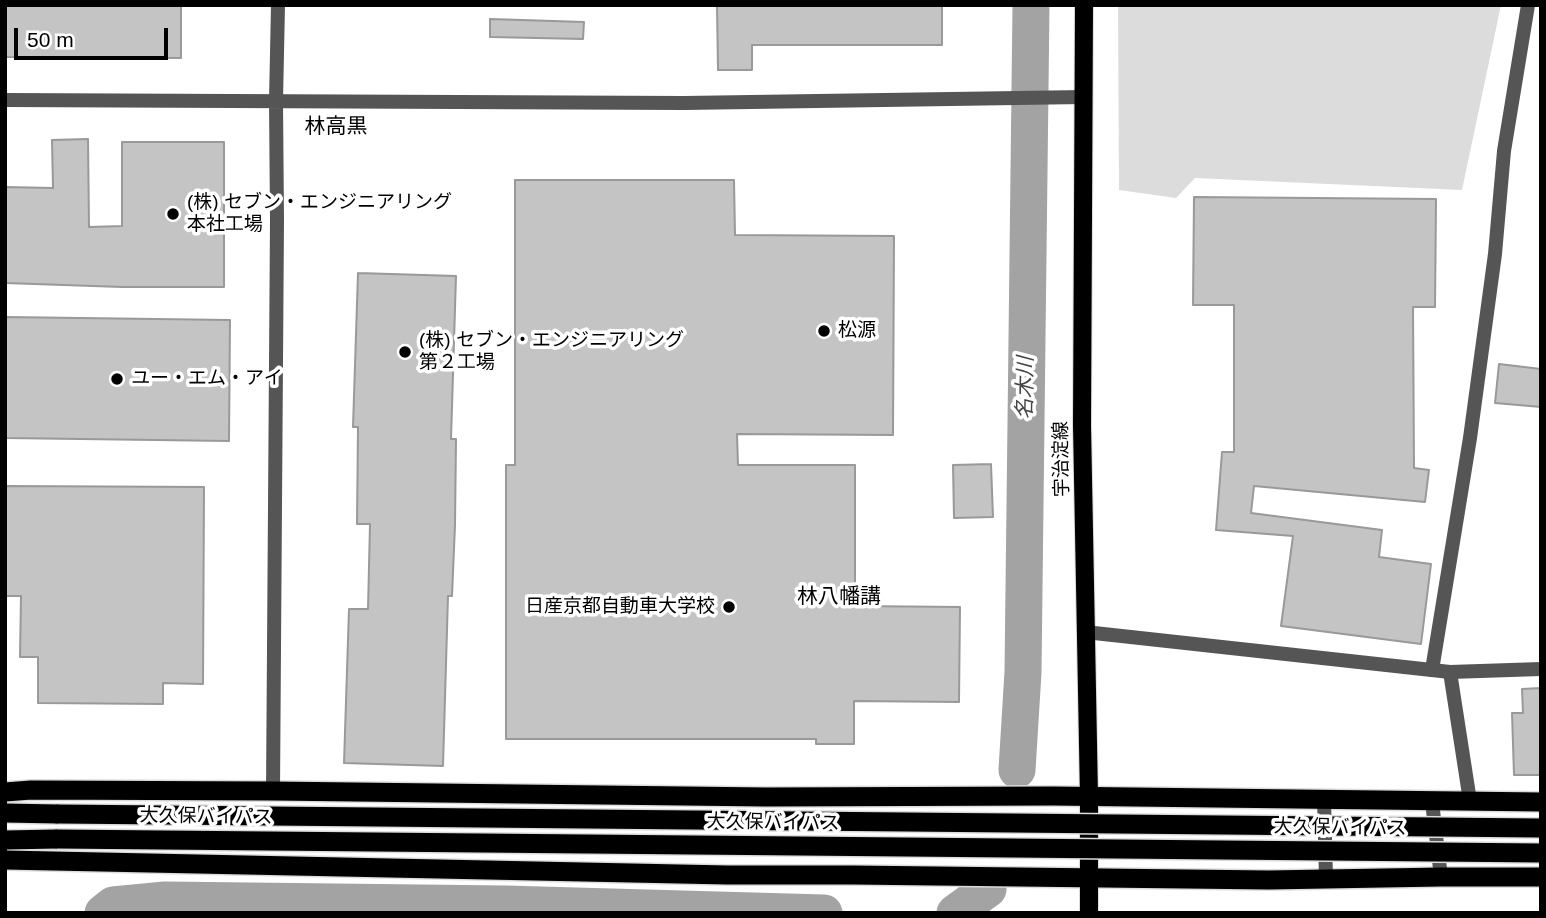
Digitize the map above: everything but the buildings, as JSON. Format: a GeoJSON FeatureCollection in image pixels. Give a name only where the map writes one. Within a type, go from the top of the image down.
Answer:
{"type":"FeatureCollection","features":[{"type":"Feature","properties":{"kind":"highway"},"geometry":{"type":"LineString","coordinates":[[5,792],[273,791],[738,797],[994,795],[1541,802]]}},
{"type":"Feature","properties":{"kind":"highway","name":"大久保バイパス"},"geometry":{"type":"LineString","coordinates":[[5,814],[1541,828]]}},
{"type":"Feature","properties":{"kind":"highway","name":"大久保バイパス"},"geometry":{"type":"LineString","coordinates":[[5,840],[1541,853]]}},
{"type":"Feature","properties":{"kind":"highway"},"geometry":{"type":"LineString","coordinates":[[5,860],[728,875],[1269,880],[1541,877]]}},
{"type":"Feature","properties":{"kind":"main road","name":"宇治淀線"},"geometry":{"type":"LineString","coordinates":[[1084,5],[1082,425],[1089,913]]}},
{"type":"Feature","properties":{"kind":"street"},"geometry":{"type":"LineString","coordinates":[[273,791],[278,5]]}},
{"type":"Feature","properties":{"kind":"street"},"geometry":{"type":"LineString","coordinates":[[1432,670],[1471,438],[1495,254],[1504,151],[1528,5]]}},
{"type":"Feature","properties":{"kind":"street"},"geometry":{"type":"LineString","coordinates":[[5,100],[684,103],[1084,97]]}},
{"type":"Feature","properties":{"kind":"street"},"geometry":{"type":"LineString","coordinates":[[1085,632],[1450,672],[1541,669]]}},
{"type":"Feature","properties":{"kind":"street"},"geometry":{"type":"LineString","coordinates":[[1450,672],[1470,801]]}},
{"type":"Feature","properties":{"kind":"street"},"geometry":{"type":"LineString","coordinates":[[1324,799],[1326,879]]}},
{"type":"Feature","properties":{"kind":"street"},"geometry":{"type":"LineString","coordinates":[[1432,802],[1441,877]]}},
{"type":"Feature","properties":{"kind":"shaded area"},"geometry":{"type":"Polygon","coordinates":[[[1118,5],[1501,5],[1462,190],[1195,178],[1176,198],[1119,190],[1118,5]]]}},
{"type":"Feature","properties":{"kind":"waterway","name":"名木川"},"geometry":{"type":"LineString","coordinates":[[1017,770],[1023,672],[1031,5]]}},
{"type":"Feature","properties":{"kind":"waterway","name":"名木川"},"geometry":{"type":"LineString","coordinates":[[955,913],[988,889]]}},
{"type":"Feature","properties":{"kind":"waterway","name":"名木川"},"geometry":{"type":"LineString","coordinates":[[103,913],[113,905],[165,900],[506,904],[824,913]]}},
{"type":"Feature","properties":{"kind":"place","name":"(株) セブン・エンジニアリング 本社工場"},"geometry":{"type":"Point","coordinates":[173,214]}},
{"type":"Feature","properties":{"kind":"place","name":"松源"},"geometry":{"type":"Point","coordinates":[824,331]}},
{"type":"Feature","properties":{"kind":"place","name":"(株) セブン・エンジニアリング 第２工場"},"geometry":{"type":"Point","coordinates":[405,352]}},
{"type":"Feature","properties":{"kind":"place","name":"ユー・エム・アイ"},"geometry":{"type":"Point","coordinates":[117,379]}},
{"type":"Feature","properties":{"kind":"place","name":"日産京都自動車大学校"},"geometry":{"type":"Point","coordinates":[729,607]}},
{"type":"Feature","properties":{"kind":"district","name":"林高黒"},"geometry":{"type":"Point","coordinates":[336,127]}},
{"type":"Feature","properties":{"kind":"district","name":"林八幡講"},"geometry":{"type":"Point","coordinates":[839,597]}}]}
